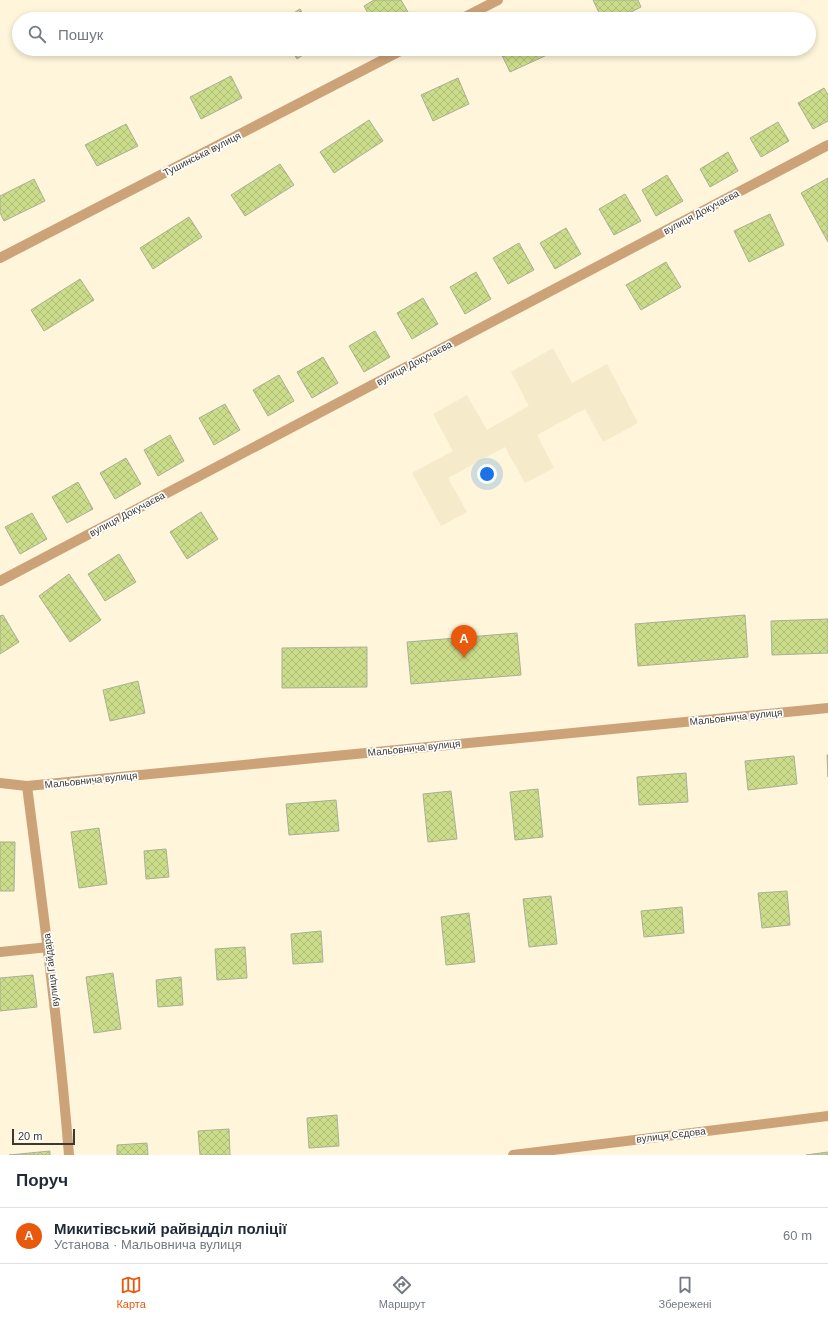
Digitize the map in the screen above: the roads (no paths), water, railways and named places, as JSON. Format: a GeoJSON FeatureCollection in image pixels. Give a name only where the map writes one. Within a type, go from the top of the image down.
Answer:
{"type":"FeatureCollection","features":[{"type":"Feature","properties":{"kind":"street"},"geometry":{"type":"LineString","coordinates":[[475,12],[498,0]]}},
{"type":"Feature","properties":{"kind":"street","name":"Тушинська вулиця"},"geometry":{"type":"LineString","coordinates":[[0,258],[390,56]]}},
{"type":"Feature","properties":{"kind":"street","name":"вулиця Докучаєва"},"geometry":{"type":"LineString","coordinates":[[0,581],[828,145]]}},
{"type":"Feature","properties":{"kind":"street","name":"Мальовнича вулиця"},"geometry":{"type":"LineString","coordinates":[[0,782],[27,786],[828,708]]}},
{"type":"Feature","properties":{"kind":"street","name":"вулиця Гайдара"},"geometry":{"type":"LineString","coordinates":[[27,786],[48,947],[62,1071],[69,1155]]}},
{"type":"Feature","properties":{"kind":"street"},"geometry":{"type":"LineString","coordinates":[[0,952],[48,947]]}},
{"type":"Feature","properties":{"kind":"street","name":"вулиця Сєдова"},"geometry":{"type":"LineString","coordinates":[[513,1155],[828,1116]]}},
{"type":"Feature","properties":{"kind":"place","name":"Микитівський райвідділ поліції"},"geometry":{"type":"Point","coordinates":[464,658]}}]}
